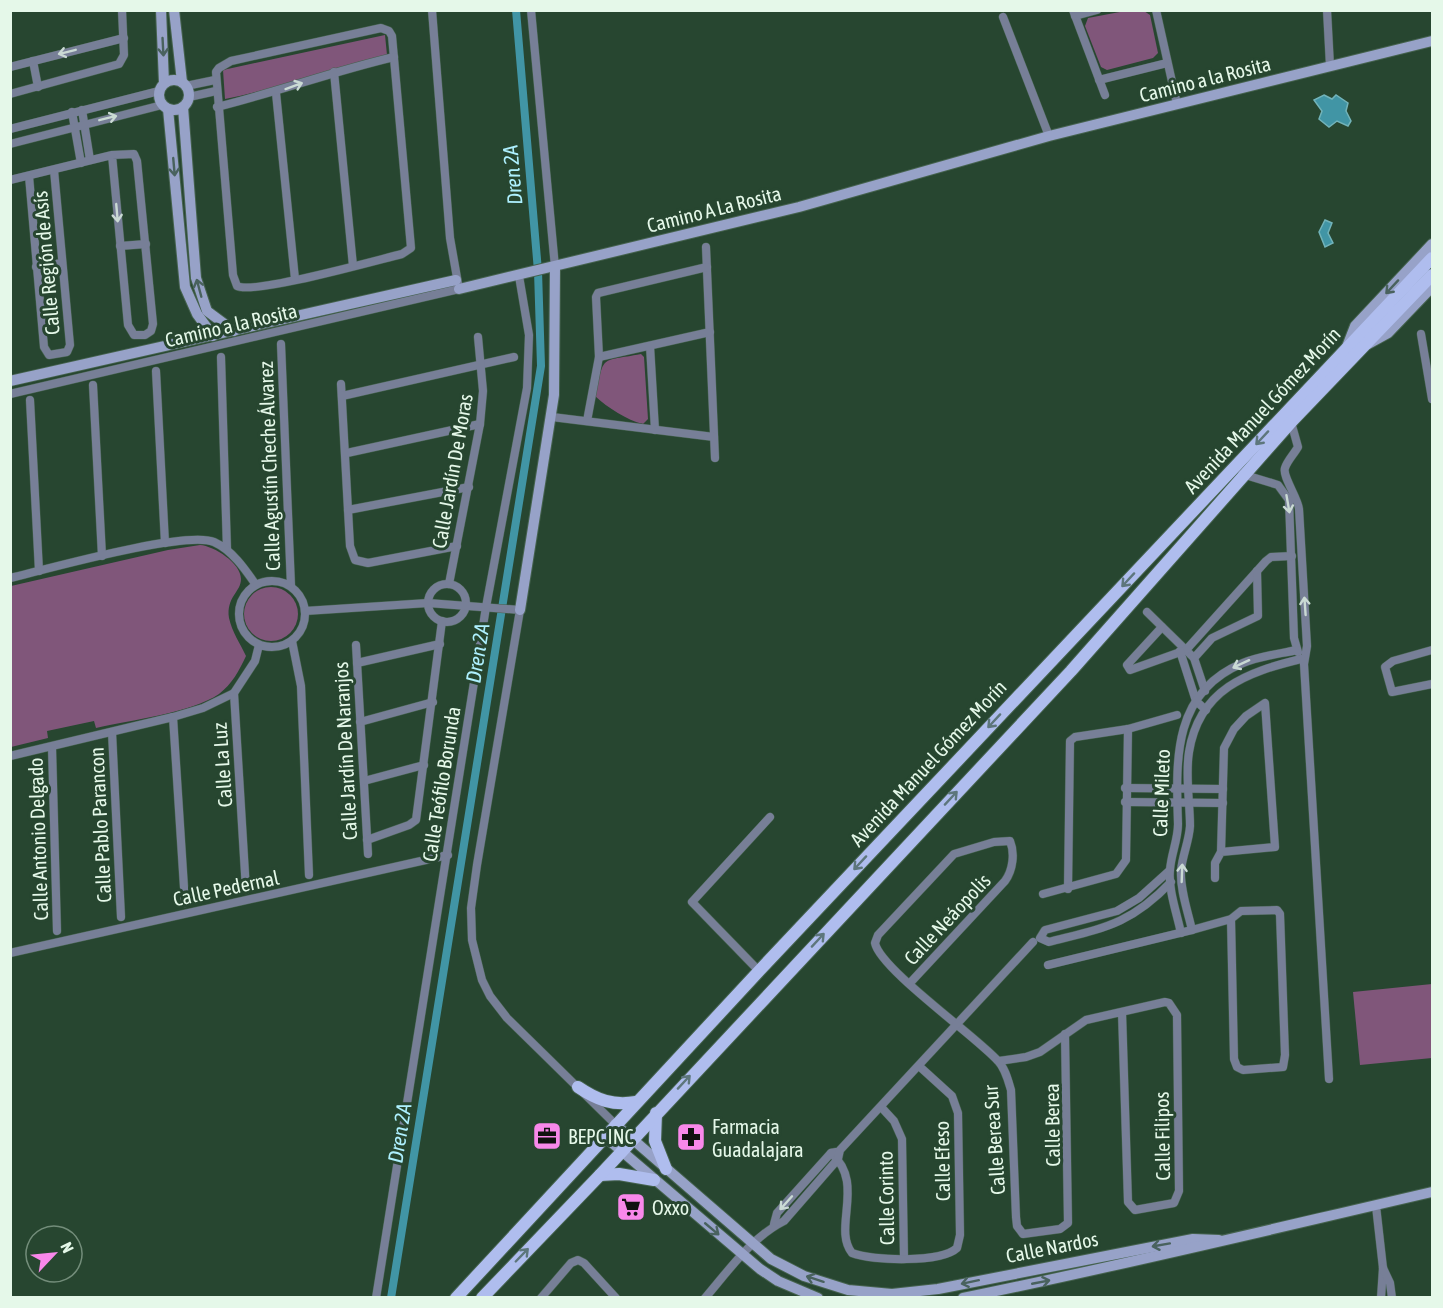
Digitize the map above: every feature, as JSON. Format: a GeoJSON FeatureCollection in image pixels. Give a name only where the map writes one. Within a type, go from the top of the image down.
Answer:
{"type":"FeatureCollection","features":[{"type":"Feature","properties":{"kind":"main road","name":"Avenida Manuel Gómez Morín"},"geometry":{"type":"LineString","coordinates":[[482,1297],[600,1175],[656,1112],[1071,670],[1239,471],[1345,351],[1432,258]]}},
{"type":"Feature","properties":{"kind":"main road","name":"Avenida Manuel Gómez Morín"},"geometry":{"type":"LineString","coordinates":[[456,1298],[759,971],[1239,471],[1292,422],[1432,275]]}},
{"type":"Feature","properties":{"kind":"main road"},"geometry":{"type":"LineString","coordinates":[[578,1087],[609,1103],[620,1105],[636,1102]]}},
{"type":"Feature","properties":{"kind":"main road"},"geometry":{"type":"LineString","coordinates":[[656,1112],[655,1142],[667,1170]]}},
{"type":"Feature","properties":{"kind":"main road"},"geometry":{"type":"LineString","coordinates":[[600,1175],[625,1174],[657,1182]]}},
{"type":"Feature","properties":{"kind":"street"},"geometry":{"type":"LineString","coordinates":[[161,10],[162,87],[185,287],[197,314],[213,336]]}},
{"type":"Feature","properties":{"kind":"street"},"geometry":{"type":"LineString","coordinates":[[174,10],[185,93],[196,278],[207,311],[234,331]]}},
{"type":"Feature","properties":{"kind":"street"},"geometry":{"type":"LineString","coordinates":[[432,10],[450,238],[457,284]]}},
{"type":"Feature","properties":{"kind":"street"},"geometry":{"type":"LineString","coordinates":[[531,10],[551,268],[556,369],[552,417],[517,609],[474,884],[472,940],[482,980],[499,1008],[615,1124]]}},
{"type":"Feature","properties":{"kind":"street"},"geometry":{"type":"LineString","coordinates":[[1097,10],[1074,13],[1105,95]]}},
{"type":"Feature","properties":{"kind":"street"},"geometry":{"type":"LineString","coordinates":[[1156,10],[1177,104]]}},
{"type":"Feature","properties":{"kind":"street"},"geometry":{"type":"LineString","coordinates":[[1327,10],[1330,66]]}},
{"type":"Feature","properties":{"kind":"street"},"geometry":{"type":"LineString","coordinates":[[10,94],[115,66],[122,62],[124,11]]}},
{"type":"Feature","properties":{"kind":"street"},"geometry":{"type":"LineString","coordinates":[[1003,17],[1049,136]]}},
{"type":"Feature","properties":{"kind":"street"},"geometry":{"type":"LineString","coordinates":[[381,28],[389,31],[392,36],[394,57],[411,248],[402,254],[295,279],[246,289],[237,286],[215,80],[219,68],[231,61],[381,28]]}},
{"type":"Feature","properties":{"kind":"street"},"geometry":{"type":"LineString","coordinates":[[10,67],[124,38]]}},
{"type":"Feature","properties":{"kind":"street","name":"Camino a la Rosita"},"geometry":{"type":"LineString","coordinates":[[986,154],[1049,136],[1432,41]]}},
{"type":"Feature","properties":{"kind":"street"},"geometry":{"type":"LineString","coordinates":[[218,107],[276,93],[334,72],[394,57]]}},
{"type":"Feature","properties":{"kind":"street"},"geometry":{"type":"LineString","coordinates":[[33,61],[39,87]]}},
{"type":"Feature","properties":{"kind":"street"},"geometry":{"type":"LineString","coordinates":[[1099,80],[1167,63]]}},
{"type":"Feature","properties":{"kind":"street"},"geometry":{"type":"LineString","coordinates":[[334,72],[353,266]]}},
{"type":"Feature","properties":{"kind":"street"},"geometry":{"type":"LineString","coordinates":[[10,129],[162,87],[173,80],[185,93]]}},
{"type":"Feature","properties":{"kind":"street"},"geometry":{"type":"LineString","coordinates":[[10,144],[75,126],[165,107],[185,93],[215,80]]}},
{"type":"Feature","properties":{"kind":"street"},"geometry":{"type":"LineString","coordinates":[[185,93],[216,90]]}},
{"type":"Feature","properties":{"kind":"street"},"geometry":{"type":"LineString","coordinates":[[276,93],[295,279]]}},
{"type":"Feature","properties":{"kind":"street"},"geometry":{"type":"LineString","coordinates":[[82,110],[90,160]]}},
{"type":"Feature","properties":{"kind":"street"},"geometry":{"type":"LineString","coordinates":[[72,112],[81,163]]}},
{"type":"Feature","properties":{"kind":"street"},"geometry":{"type":"LineString","coordinates":[[130,153],[137,157],[146,244],[153,324],[151,331],[145,335],[134,335],[129,330],[112,155],[130,153]]}},
{"type":"Feature","properties":{"kind":"street","name":"Camino A La Rosita"},"geometry":{"type":"LineString","coordinates":[[234,331],[457,284],[524,275],[800,207],[986,154]]}},
{"type":"Feature","properties":{"kind":"street","name":"Calle Región de Asís"},"geometry":{"type":"LineString","coordinates":[[10,180],[112,155]]}},
{"type":"Feature","properties":{"kind":"street","name":"Calle Región de Asís"},"geometry":{"type":"LineString","coordinates":[[36,267],[47,353],[52,355],[67,352],[70,345],[54,170]]}},
{"type":"Feature","properties":{"kind":"street"},"geometry":{"type":"LineString","coordinates":[[29,176],[36,267],[62,264]]}},
{"type":"Feature","properties":{"kind":"street"},"geometry":{"type":"LineString","coordinates":[[120,246],[146,244]]}},
{"type":"Feature","properties":{"kind":"street"},"geometry":{"type":"LineString","coordinates":[[1345,351],[1355,326],[1432,244]]}},
{"type":"Feature","properties":{"kind":"street"},"geometry":{"type":"LineString","coordinates":[[706,248],[716,458]]}},
{"type":"Feature","properties":{"kind":"street"},"geometry":{"type":"LineString","coordinates":[[587,421],[599,357],[596,297],[598,293],[707,267]]}},
{"type":"Feature","properties":{"kind":"street","name":"Calle Teófilo Borunda"},"geometry":{"type":"LineString","coordinates":[[376,1298],[527,388],[529,335],[524,275]]}},
{"type":"Feature","properties":{"kind":"street","name":"Camino a la Rosita"},"geometry":{"type":"LineString","coordinates":[[10,394],[457,284]]}},
{"type":"Feature","properties":{"kind":"street"},"geometry":{"type":"LineString","coordinates":[[1365,345],[1388,333],[1432,287]]}},
{"type":"Feature","properties":{"kind":"street","name":"Camino a la Rosita"},"geometry":{"type":"LineString","coordinates":[[10,381],[234,331]]}},
{"type":"Feature","properties":{"kind":"street"},"geometry":{"type":"LineString","coordinates":[[599,357],[710,332]]}},
{"type":"Feature","properties":{"kind":"street"},"geometry":{"type":"LineString","coordinates":[[1421,334],[1430,368],[1432,399]]}},
{"type":"Feature","properties":{"kind":"street","name":"Calle Jardín De Moras"},"geometry":{"type":"LineString","coordinates":[[449,584],[480,424],[483,391],[478,337]]}},
{"type":"Feature","properties":{"kind":"street","name":"Calle Agustín Cheche Álvarez"},"geometry":{"type":"LineString","coordinates":[[281,344],[291,586]]}},
{"type":"Feature","properties":{"kind":"street"},"geometry":{"type":"LineString","coordinates":[[650,346],[655,430]]}},
{"type":"Feature","properties":{"kind":"street"},"geometry":{"type":"LineString","coordinates":[[220,357],[227,549]]}},
{"type":"Feature","properties":{"kind":"street"},"geometry":{"type":"LineString","coordinates":[[342,396],[514,357]]}},
{"type":"Feature","properties":{"kind":"street"},"geometry":{"type":"LineString","coordinates":[[156,371],[165,543]]}},
{"type":"Feature","properties":{"kind":"street"},"geometry":{"type":"LineString","coordinates":[[341,384],[347,453],[350,546],[355,560],[368,563],[457,546]]}},
{"type":"Feature","properties":{"kind":"street"},"geometry":{"type":"LineString","coordinates":[[93,385],[102,556]]}},
{"type":"Feature","properties":{"kind":"street"},"geometry":{"type":"LineString","coordinates":[[30,400],[39,571]]}},
{"type":"Feature","properties":{"kind":"street"},"geometry":{"type":"LineString","coordinates":[[552,417],[714,437]]}},
{"type":"Feature","properties":{"kind":"street"},"geometry":{"type":"LineString","coordinates":[[1292,422],[1298,447],[1284,469],[1296,493],[1299,509],[1308,646],[1302,662]]}},
{"type":"Feature","properties":{"kind":"street"},"geometry":{"type":"LineString","coordinates":[[347,453],[480,424]]}},
{"type":"Feature","properties":{"kind":"street"},"geometry":{"type":"LineString","coordinates":[[1239,471],[1270,481],[1284,490],[1289,500],[1297,650],[1302,662],[1329,1079]]}},
{"type":"Feature","properties":{"kind":"street"},"geometry":{"type":"LineString","coordinates":[[348,510],[469,487]]}},
{"type":"Feature","properties":{"kind":"street"},"geometry":{"type":"LineString","coordinates":[[10,578],[165,543],[204,539],[227,549],[256,585]]}},
{"type":"Feature","properties":{"kind":"street"},"geometry":{"type":"LineString","coordinates":[[1162,627],[1127,668],[1130,670],[1182,650],[1271,556],[1292,556]]}},
{"type":"Feature","properties":{"kind":"street"},"geometry":{"type":"LineString","coordinates":[[1194,658],[1212,638],[1258,616],[1257,571]]}},
{"type":"Feature","properties":{"kind":"street"},"geometry":{"type":"LineString","coordinates":[[274,581],[291,586],[298,593],[305,611],[302,628],[292,641],[276,647],[259,645],[243,631],[239,621],[242,600],[256,585],[274,581]]}},
{"type":"Feature","properties":{"kind":"street"},"geometry":{"type":"LineString","coordinates":[[449,584],[460,588],[466,604],[460,617],[448,622],[441,621],[431,614],[428,603],[432,590],[449,584]]}},
{"type":"Feature","properties":{"kind":"street"},"geometry":{"type":"LineString","coordinates":[[305,611],[428,603],[517,609]]}},
{"type":"Feature","properties":{"kind":"street"},"geometry":{"type":"LineString","coordinates":[[1147,612],[1182,650],[1194,658],[1205,691]]}},
{"type":"Feature","properties":{"kind":"street"},"geometry":{"type":"LineString","coordinates":[[367,840],[413,823],[417,816],[433,702],[441,621]]}},
{"type":"Feature","properties":{"kind":"street"},"geometry":{"type":"LineString","coordinates":[[292,641],[301,686],[309,875]]}},
{"type":"Feature","properties":{"kind":"street"},"geometry":{"type":"LineString","coordinates":[[357,663],[440,644]]}},
{"type":"Feature","properties":{"kind":"street","name":"Calle La Luz"},"geometry":{"type":"LineString","coordinates":[[246,890],[234,693],[255,661],[259,645]]}},
{"type":"Feature","properties":{"kind":"street","name":"Calle Jardín De Naranjos"},"geometry":{"type":"LineString","coordinates":[[356,645],[368,854]]}},
{"type":"Feature","properties":{"kind":"street"},"geometry":{"type":"LineString","coordinates":[[1182,650],[1197,701],[1206,710]]}},
{"type":"Feature","properties":{"kind":"street","name":"Calle Mileto"},"geometry":{"type":"LineString","coordinates":[[1181,933],[1169,871],[1178,833],[1175,768],[1182,728],[1205,691],[1240,664],[1297,650]]}},
{"type":"Feature","properties":{"kind":"street"},"geometry":{"type":"LineString","coordinates":[[1432,650],[1386,665],[1385,670],[1392,692],[1432,684]]}},
{"type":"Feature","properties":{"kind":"street","name":"Calle Mileto"},"geometry":{"type":"LineString","coordinates":[[1192,930],[1181,870],[1188,840],[1189,752],[1196,728],[1206,710],[1238,679],[1257,670],[1302,662]]}},
{"type":"Feature","properties":{"kind":"street"},"geometry":{"type":"LineString","coordinates":[[10,756],[172,717],[203,708],[234,693]]}},
{"type":"Feature","properties":{"kind":"street"},"geometry":{"type":"LineString","coordinates":[[360,722],[433,702]]}},
{"type":"Feature","properties":{"kind":"street"},"geometry":{"type":"LineString","coordinates":[[1215,878],[1215,863],[1221,852],[1224,748],[1227,740],[1246,716],[1265,703],[1275,847],[1221,852]]}},
{"type":"Feature","properties":{"kind":"street"},"geometry":{"type":"LineString","coordinates":[[1068,889],[1070,741],[1075,737],[1128,729],[1177,715]]}},
{"type":"Feature","properties":{"kind":"street"},"geometry":{"type":"LineString","coordinates":[[172,717],[185,903]]}},
{"type":"Feature","properties":{"kind":"street"},"geometry":{"type":"LineString","coordinates":[[1043,894],[1116,874],[1122,868],[1126,860],[1125,788],[1128,729]]}},
{"type":"Feature","properties":{"kind":"street","name":"Calle Pablo Parancon"},"geometry":{"type":"LineString","coordinates":[[112,732],[121,916]]}},
{"type":"Feature","properties":{"kind":"street","name":"Calle Antonio Delgado"},"geometry":{"type":"LineString","coordinates":[[52,747],[57,931]]}},
{"type":"Feature","properties":{"kind":"street"},"geometry":{"type":"LineString","coordinates":[[364,780],[424,765]]}},
{"type":"Feature","properties":{"kind":"street"},"geometry":{"type":"LineString","coordinates":[[1125,788],[1223,789]]}},
{"type":"Feature","properties":{"kind":"street"},"geometry":{"type":"LineString","coordinates":[[1125,802],[1223,803]]}},
{"type":"Feature","properties":{"kind":"street"},"geometry":{"type":"LineString","coordinates":[[759,971],[692,902],[770,817]]}},
{"type":"Feature","properties":{"kind":"street","name":"Calle Neáopolis"},"geometry":{"type":"LineString","coordinates":[[1010,841],[1013,854],[1009,876],[910,983],[878,952],[875,944],[878,935],[954,854],[994,842],[1010,841]]}},
{"type":"Feature","properties":{"kind":"street","name":"Calle Pedernal"},"geometry":{"type":"LineString","coordinates":[[10,952],[448,855]]}},
{"type":"Feature","properties":{"kind":"street"},"geometry":{"type":"LineString","coordinates":[[1169,871],[1125,907],[1108,915],[1045,930],[1040,938],[1049,942],[1121,922],[1146,907],[1171,882]]}},
{"type":"Feature","properties":{"kind":"street"},"geometry":{"type":"LineString","coordinates":[[1048,965],[1192,930],[1230,919],[1241,911],[1273,909],[1280,914],[1285,1055],[1283,1067],[1243,1070],[1237,1067],[1234,1059],[1230,919]]}},
{"type":"Feature","properties":{"kind":"street","name":"Calle Corinto"},"geometry":{"type":"LineString","coordinates":[[705,1298],[752,1244],[774,1224],[784,1221],[839,1155],[1033,942]]}},
{"type":"Feature","properties":{"kind":"street"},"geometry":{"type":"LineString","coordinates":[[910,983],[956,1027],[999,1061],[1026,1057],[1040,1052],[1086,1020],[1122,1012]]}},
{"type":"Feature","properties":{"kind":"street","name":"Calle Filipos"},"geometry":{"type":"LineString","coordinates":[[1165,1002],[1173,1006],[1177,1015],[1178,1198],[1168,1205],[1135,1210],[1130,1207],[1127,1195],[1122,1012],[1165,1002]]}},
{"type":"Feature","properties":{"kind":"street","name":"Calle Berea"},"geometry":{"type":"LineString","coordinates":[[1016,1217],[1020,1232],[1029,1234],[1065,1227],[1070,1215],[1065,1034]]}},
{"type":"Feature","properties":{"kind":"street","name":"Calle Berea Sur"},"geometry":{"type":"LineString","coordinates":[[999,1061],[1011,1090],[1016,1217]]}},
{"type":"Feature","properties":{"kind":"street","name":"Calle Efeso"},"geometry":{"type":"LineString","coordinates":[[904,1259],[953,1251],[960,1235],[958,1113],[952,1096],[919,1066]]}},
{"type":"Feature","properties":{"kind":"street","name":"Calle Corinto"},"geometry":{"type":"LineString","coordinates":[[882,1108],[894,1120],[902,1138],[904,1259]]}},
{"type":"Feature","properties":{"kind":"street","name":"Calle Nardos"},"geometry":{"type":"LineString","coordinates":[[615,1124],[771,1259],[804,1276],[848,1290],[892,1294],[938,1289],[1193,1239],[1219,1240]]}},
{"type":"Feature","properties":{"kind":"street"},"geometry":{"type":"LineString","coordinates":[[604,1136],[778,1281],[818,1298]]}},
{"type":"Feature","properties":{"kind":"street","name":"Calle Corinto"},"geometry":{"type":"LineString","coordinates":[[774,1224],[777,1213],[831,1153],[839,1155]]}},
{"type":"Feature","properties":{"kind":"street"},"geometry":{"type":"LineString","coordinates":[[839,1155],[848,1178],[847,1243],[852,1253],[904,1259]]}},
{"type":"Feature","properties":{"kind":"street"},"geometry":{"type":"LineString","coordinates":[[657,1182],[667,1170]]}},
{"type":"Feature","properties":{"kind":"street"},"geometry":{"type":"LineString","coordinates":[[809,1178],[816,1185]]}},
{"type":"Feature","properties":{"kind":"street","name":"Calle Nardos"},"geometry":{"type":"LineString","coordinates":[[963,1298],[1195,1249],[1219,1240],[1300,1225],[1432,1192]]}},
{"type":"Feature","properties":{"kind":"street"},"geometry":{"type":"LineString","coordinates":[[1376,1206],[1383,1268],[1381,1298]]}},
{"type":"Feature","properties":{"kind":"street"},"geometry":{"type":"LineString","coordinates":[[541,1298],[571,1263],[578,1260],[585,1263],[616,1298]]}},
{"type":"Feature","properties":{"kind":"street"},"geometry":{"type":"LineString","coordinates":[[1383,1268],[1390,1283],[1392,1298]]}},
{"type":"Feature","properties":{"kind":"street"},"geometry":{"type":"LineString","coordinates":[[471,1282],[482,1297]]}},
{"type":"Feature","properties":{"kind":"shaded area"},"geometry":{"type":"Polygon","coordinates":[[[1125,11],[1144,11],[1150,15],[1158,53],[1153,58],[1107,70],[1101,67],[1085,26],[1088,18],[1125,11]]]}},
{"type":"Feature","properties":{"kind":"shaded area"},"geometry":{"type":"Polygon","coordinates":[[[385,35],[387,55],[225,99],[223,70],[385,35]]]}},
{"type":"Feature","properties":{"kind":"shaded area"},"geometry":{"type":"Polygon","coordinates":[[[641,354],[644,357],[648,419],[643,424],[618,413],[595,396],[600,373],[606,362],[641,354]]]}},
{"type":"Feature","properties":{"kind":"shaded area"},"geometry":{"type":"Polygon","coordinates":[[[200,545],[212,548],[226,556],[240,573],[240,584],[231,600],[229,618],[246,656],[228,686],[207,701],[177,711],[96,728],[94,721],[47,731],[48,738],[11,747],[11,586],[168,550],[200,545]]]}},
{"type":"Feature","properties":{"kind":"shaded area"},"geometry":{"type":"Polygon","coordinates":[[[271,587],[290,595],[298,614],[290,633],[271,641],[252,633],[244,614],[252,595],[271,587]]]}},
{"type":"Feature","properties":{"kind":"shaded area"},"geometry":{"type":"Polygon","coordinates":[[[1432,984],[1432,1058],[1360,1065],[1353,992],[1432,984]]]}},
{"type":"Feature","properties":{"kind":"water"},"geometry":{"type":"Polygon","coordinates":[[[1324,95],[1332,99],[1336,95],[1348,103],[1346,111],[1351,121],[1348,126],[1337,121],[1329,127],[1319,119],[1322,111],[1314,100],[1324,95]]]}},
{"type":"Feature","properties":{"kind":"water"},"geometry":{"type":"Polygon","coordinates":[[[1325,220],[1332,223],[1328,233],[1333,243],[1325,247],[1319,232],[1325,220]]]}},
{"type":"Feature","properties":{"kind":"waterway","name":"Dren 2A"},"geometry":{"type":"LineString","coordinates":[[391,1298],[541,366],[538,271],[516,10]]}},
{"type":"Feature","properties":{"kind":"place","name":"BEPC INC"},"geometry":{"type":"Point","coordinates":[547,1136]}},
{"type":"Feature","properties":{"kind":"place","name":"Farmacia Guadalajara"},"geometry":{"type":"Point","coordinates":[691,1137]}},
{"type":"Feature","properties":{"kind":"place","name":"Oxxo"},"geometry":{"type":"Point","coordinates":[631,1207]}}]}
